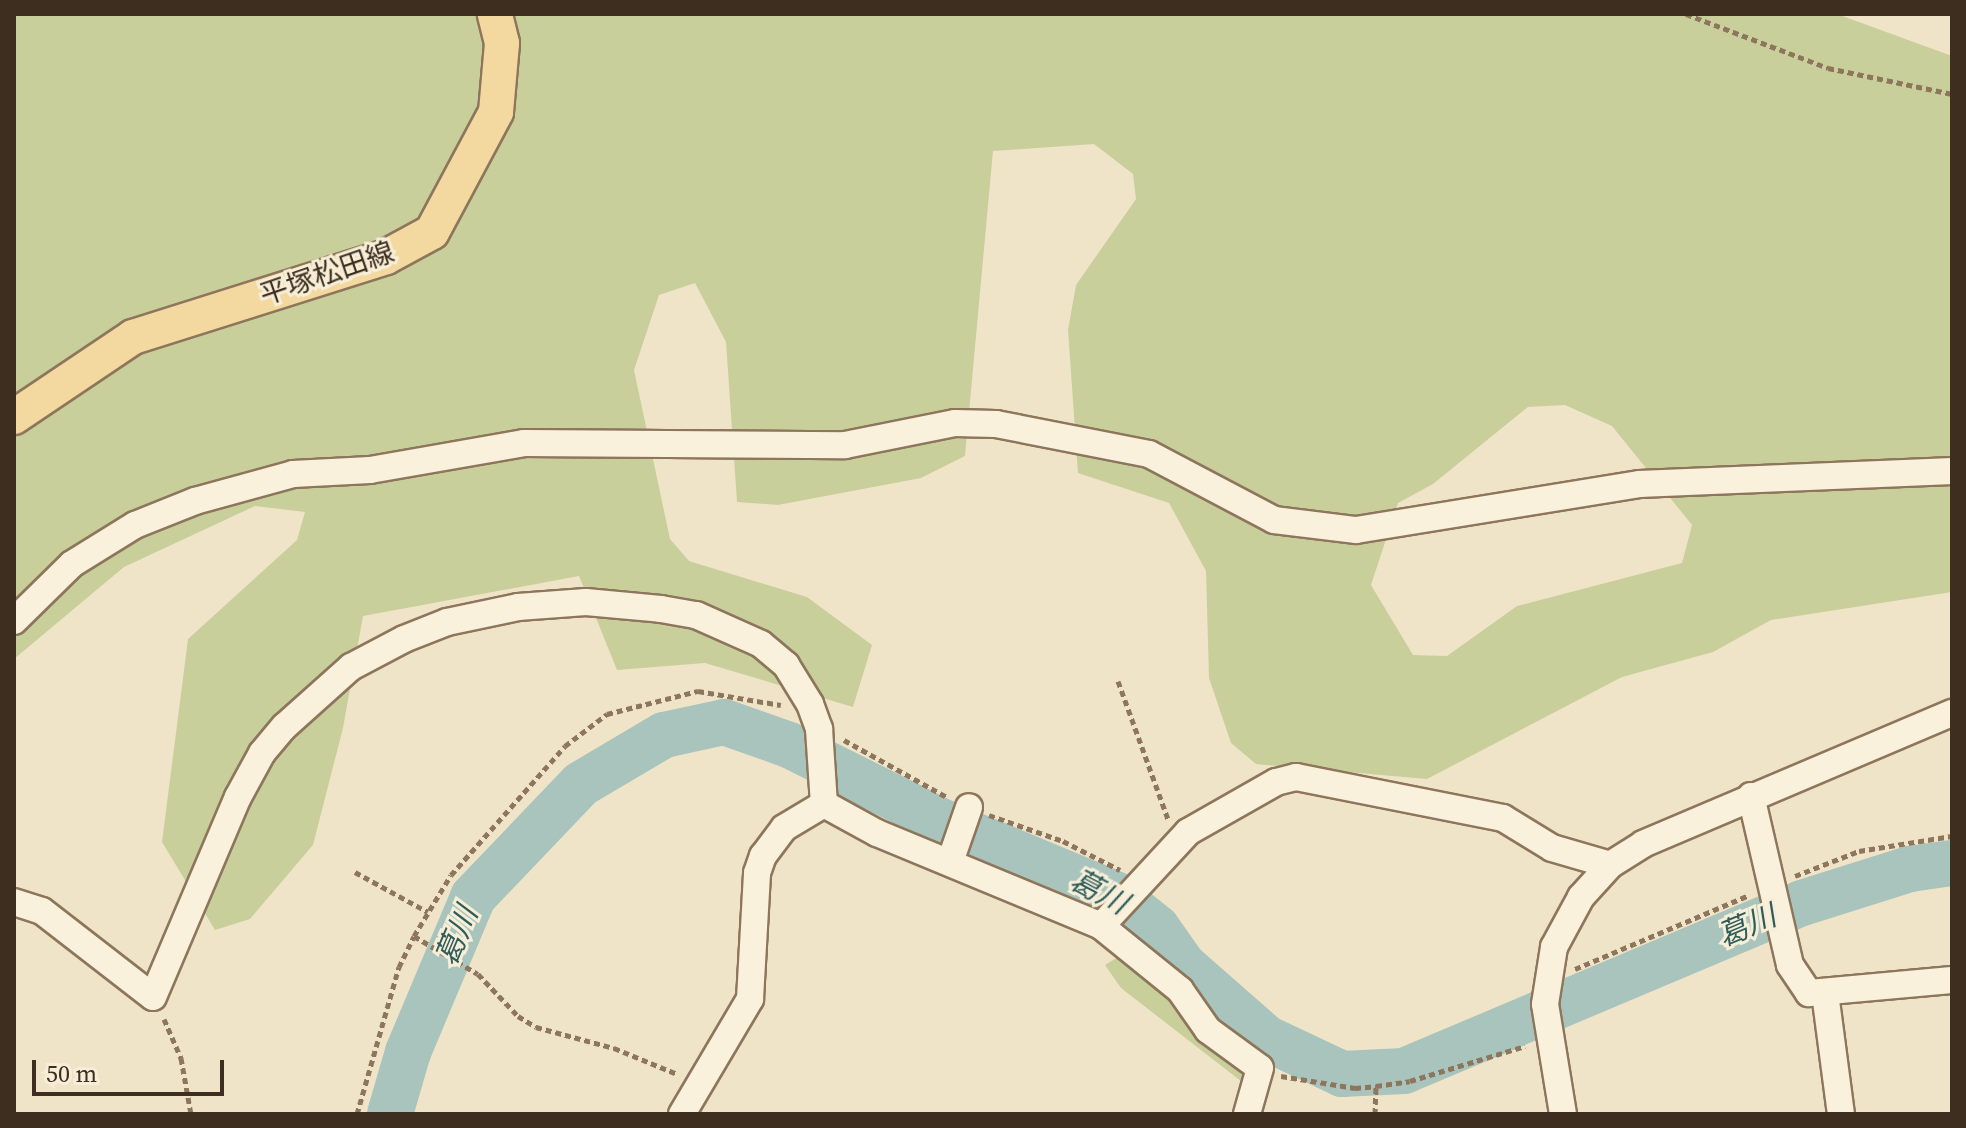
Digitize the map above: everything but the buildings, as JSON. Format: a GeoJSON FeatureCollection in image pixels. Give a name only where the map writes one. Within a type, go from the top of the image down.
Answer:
{"type":"FeatureCollection","features":[{"type":"Feature","properties":{"kind":"main road","name":"平塚松田線"},"geometry":{"type":"LineString","coordinates":[[14,417],[133,337],[386,257],[432,232],[496,112],[502,43],[495,14]]}},
{"type":"Feature","properties":{"kind":"street"},"geometry":{"type":"LineString","coordinates":[[14,621],[72,564],[135,525],[195,501],[293,474],[370,470],[524,443],[845,445],[955,423],[996,424],[1149,454],[1274,520],[1356,530],[1653,483],[1952,471]]}},
{"type":"Feature","properties":{"kind":"street"},"geometry":{"type":"LineString","coordinates":[[14,902],[42,911],[153,997],[213,852],[262,753],[307,704],[351,667],[404,639],[447,622],[518,607],[586,602],[696,615],[761,644],[786,665],[816,727],[823,795],[877,833],[1105,923],[1180,990],[1208,1030],[1260,1068],[1247,1114]]}},
{"type":"Feature","properties":{"kind":"street"},"geometry":{"type":"LineString","coordinates":[[1563,1114],[1548,1029],[1548,979],[1560,934],[1581,897],[1610,865],[1643,844],[1751,796],[1952,713]]}},
{"type":"Feature","properties":{"kind":"street"},"geometry":{"type":"LineString","coordinates":[[1105,923],[1181,840],[1276,782],[1296,777],[1503,818],[1552,848],[1610,865]]}},
{"type":"Feature","properties":{"kind":"street"},"geometry":{"type":"LineString","coordinates":[[682,1114],[750,999],[757,873],[763,856],[784,828],[823,795]]}},
{"type":"Feature","properties":{"kind":"street"},"geometry":{"type":"LineString","coordinates":[[1751,796],[1781,936],[1790,965],[1809,993],[1825,993],[1853,985],[1952,980]]}},
{"type":"Feature","properties":{"kind":"street"},"geometry":{"type":"LineString","coordinates":[[950,862],[969,807]]}},
{"type":"Feature","properties":{"kind":"street"},"geometry":{"type":"LineString","coordinates":[[1825,993],[1841,1114]]}},
{"type":"Feature","properties":{"kind":"path"},"geometry":{"type":"LineString","coordinates":[[1686,14],[1828,68],[1952,94]]}},
{"type":"Feature","properties":{"kind":"path"},"geometry":{"type":"LineString","coordinates":[[1118,681],[1166,816],[1181,840]]}},
{"type":"Feature","properties":{"kind":"path"},"geometry":{"type":"LineString","coordinates":[[357,1114],[399,967],[428,912],[493,824],[565,746],[607,714],[698,691],[738,694],[827,730],[873,760],[969,807],[1103,859],[1143,884]]}},
{"type":"Feature","properties":{"kind":"path"},"geometry":{"type":"LineString","coordinates":[[1575,969],[1859,851],[1952,836]]}},
{"type":"Feature","properties":{"kind":"path"},"geometry":{"type":"LineString","coordinates":[[355,872],[428,912]]}},
{"type":"Feature","properties":{"kind":"path"},"geometry":{"type":"LineString","coordinates":[[415,936],[456,957],[536,1027],[614,1048],[699,1083]]}},
{"type":"Feature","properties":{"kind":"path"},"geometry":{"type":"LineString","coordinates":[[153,997],[181,1058],[191,1114]]}},
{"type":"Feature","properties":{"kind":"path"},"geometry":{"type":"LineString","coordinates":[[1260,1068],[1298,1082],[1376,1086],[1410,1081],[1524,1043]]}},
{"type":"Feature","properties":{"kind":"path"},"geometry":{"type":"LineString","coordinates":[[1375,1114],[1376,1086]]}},
{"type":"Feature","properties":{"kind":"green space"},"geometry":{"type":"Polygon","coordinates":[[[14,14],[1837,14],[1952,56],[1952,592],[1771,620],[1713,652],[1622,677],[1427,779],[1256,764],[1231,743],[1209,678],[1206,571],[1169,503],[1078,473],[1068,330],[1076,285],[1136,199],[1133,174],[1094,144],[993,151],[965,456],[921,478],[778,505],[737,502],[726,342],[695,283],[659,295],[634,370],[670,539],[689,561],[807,597],[872,645],[853,707],[705,663],[617,670],[579,576],[363,616],[343,728],[313,845],[250,919],[215,930],[162,842],[188,639],[297,540],[305,512],[255,506],[124,567],[14,659],[14,14]],[[1565,405],[1528,407],[1433,484],[1398,503],[1371,585],[1413,655],[1447,656],[1517,606],[1682,563],[1692,525],[1612,426],[1565,405]]]}},
{"type":"Feature","properties":{"kind":"green space"},"geometry":{"type":"Polygon","coordinates":[[[1121,955],[1246,1067],[1246,1085],[1121,988],[1105,965],[1121,955]]]}},
{"type":"Feature","properties":{"kind":"waterway","name":"葛川"},"geometry":{"type":"LineString","coordinates":[[390,1114],[408,1052],[473,897],[581,784],[664,735],[724,722],[789,745],[945,823],[1115,894],[1157,928],[1183,965],[1266,1038],[1342,1074],[1404,1071],[1802,903],[1910,869],[1952,863]]}}]}
